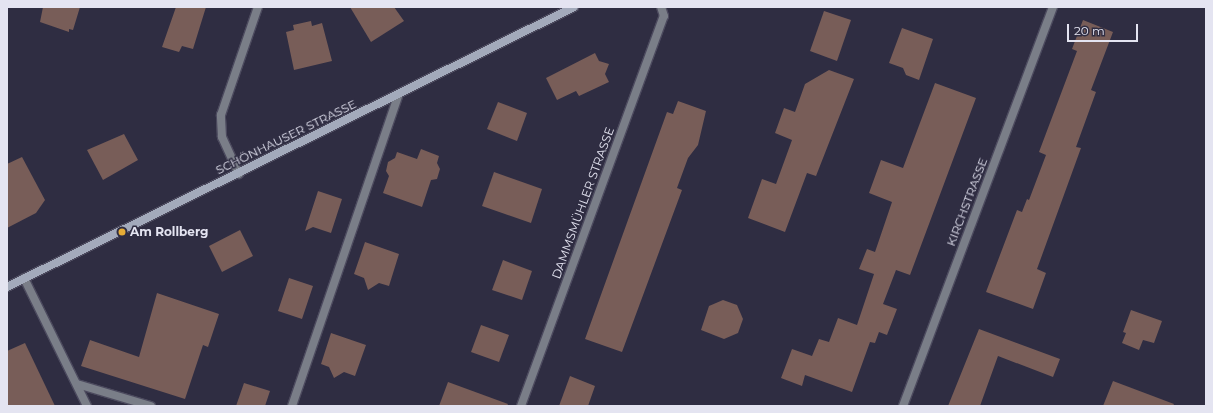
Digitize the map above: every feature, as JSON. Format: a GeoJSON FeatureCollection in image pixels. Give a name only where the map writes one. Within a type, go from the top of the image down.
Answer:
{"type":"FeatureCollection","features":[{"type":"Feature","properties":{"kind":"street"},"geometry":{"type":"LineString","coordinates":[[239,174],[222,137],[221,115],[258,7]]}},
{"type":"Feature","properties":{"kind":"street","name":"SCHÖNHAUSER STRASSE"},"geometry":{"type":"LineString","coordinates":[[7,287],[398,96],[574,7]]}},
{"type":"Feature","properties":{"kind":"street","name":"DAMMSMÜHLER STRASSE"},"geometry":{"type":"LineString","coordinates":[[521,406],[664,16],[661,7]]}},
{"type":"Feature","properties":{"kind":"street","name":"KIRCHSTRASSE"},"geometry":{"type":"LineString","coordinates":[[903,406],[1053,7]]}},
{"type":"Feature","properties":{"kind":"street"},"geometry":{"type":"LineString","coordinates":[[292,406],[398,96]]}},
{"type":"Feature","properties":{"kind":"street"},"geometry":{"type":"LineString","coordinates":[[24,278],[88,406]]}},
{"type":"Feature","properties":{"kind":"street"},"geometry":{"type":"LineString","coordinates":[[77,384],[151,406]]}},
{"type":"Feature","properties":{"kind":"building"},"geometry":{"type":"Polygon","coordinates":[[[43,7],[80,7],[73,30],[69,29],[69,32],[40,22],[43,7]]]}},
{"type":"Feature","properties":{"kind":"building"},"geometry":{"type":"Polygon","coordinates":[[[176,7],[206,7],[193,49],[182,46],[179,52],[162,47],[176,7]]]}},
{"type":"Feature","properties":{"kind":"building"},"geometry":{"type":"Polygon","coordinates":[[[350,7],[394,7],[404,21],[371,42],[350,7]]]}},
{"type":"Feature","properties":{"kind":"building"},"geometry":{"type":"Polygon","coordinates":[[[824,11],[851,20],[837,61],[810,51],[824,11]]]}},
{"type":"Feature","properties":{"kind":"building"},"geometry":{"type":"Polygon","coordinates":[[[1083,20],[1113,32],[1091,90],[1096,92],[1076,147],[1081,148],[1037,269],[1046,273],[1033,309],[986,292],[1017,210],[1022,212],[1027,199],[1029,200],[1046,155],[1039,152],[1077,51],[1072,49],[1083,20]]]}},
{"type":"Feature","properties":{"kind":"building"},"geometry":{"type":"Polygon","coordinates":[[[311,21],[312,26],[322,23],[332,61],[294,70],[286,32],[294,30],[293,25],[311,21]]]}},
{"type":"Feature","properties":{"kind":"building"},"geometry":{"type":"Polygon","coordinates":[[[902,28],[933,39],[919,80],[906,75],[903,68],[889,63],[902,28]]]}},
{"type":"Feature","properties":{"kind":"building"},"geometry":{"type":"Polygon","coordinates":[[[595,53],[599,61],[609,64],[605,74],[609,82],[579,96],[576,91],[557,100],[546,78],[595,53]]]}},
{"type":"Feature","properties":{"kind":"building"},"geometry":{"type":"Polygon","coordinates":[[[829,70],[854,79],[816,176],[807,173],[785,232],[748,218],[762,179],[776,184],[792,140],[775,133],[784,108],[795,112],[805,84],[829,70]]]}},
{"type":"Feature","properties":{"kind":"building"},"geometry":{"type":"Polygon","coordinates":[[[935,83],[976,98],[910,275],[896,270],[883,304],[897,309],[887,335],[879,332],[875,343],[870,342],[852,392],[805,375],[802,386],[781,378],[792,349],[812,356],[819,339],[829,342],[838,318],[857,325],[874,274],[859,269],[867,249],[875,252],[892,202],[869,193],[881,160],[903,168],[935,83]]]}},
{"type":"Feature","properties":{"kind":"building"},"geometry":{"type":"Polygon","coordinates":[[[678,101],[706,111],[698,145],[688,158],[677,188],[682,190],[622,352],[585,339],[667,112],[673,114],[678,101]]]}},
{"type":"Feature","properties":{"kind":"building"},"geometry":{"type":"Polygon","coordinates":[[[498,102],[527,113],[517,141],[487,129],[498,102]]]}},
{"type":"Feature","properties":{"kind":"building"},"geometry":{"type":"Polygon","coordinates":[[[124,134],[138,160],[103,180],[87,150],[124,134]]]}},
{"type":"Feature","properties":{"kind":"building"},"geometry":{"type":"Polygon","coordinates":[[[421,149],[439,156],[437,163],[440,169],[437,179],[431,180],[422,207],[383,193],[389,176],[386,171],[388,162],[395,158],[397,152],[417,159],[421,149]]]}},
{"type":"Feature","properties":{"kind":"building"},"geometry":{"type":"Polygon","coordinates":[[[22,157],[45,200],[36,213],[7,228],[7,164],[22,157]]]}},
{"type":"Feature","properties":{"kind":"building"},"geometry":{"type":"Polygon","coordinates":[[[494,172],[542,189],[531,223],[482,206],[494,172]]]}},
{"type":"Feature","properties":{"kind":"building"},"geometry":{"type":"Polygon","coordinates":[[[318,191],[342,199],[331,233],[313,227],[305,231],[318,191]]]}},
{"type":"Feature","properties":{"kind":"building"},"geometry":{"type":"Polygon","coordinates":[[[240,230],[253,256],[222,272],[209,246],[240,230]]]}},
{"type":"Feature","properties":{"kind":"building"},"geometry":{"type":"Polygon","coordinates":[[[365,242],[399,254],[389,286],[379,283],[368,290],[364,278],[354,274],[365,242]]]}},
{"type":"Feature","properties":{"kind":"building"},"geometry":{"type":"Polygon","coordinates":[[[503,260],[532,271],[522,300],[492,290],[503,260]]]}},
{"type":"Feature","properties":{"kind":"building"},"geometry":{"type":"Polygon","coordinates":[[[289,278],[313,286],[302,319],[278,311],[289,278]]]}},
{"type":"Feature","properties":{"kind":"building"},"geometry":{"type":"Polygon","coordinates":[[[157,293],[219,314],[208,347],[203,345],[185,399],[81,366],[90,340],[139,357],[157,293]]]}},
{"type":"Feature","properties":{"kind":"building"},"geometry":{"type":"Polygon","coordinates":[[[723,300],[737,305],[743,319],[738,333],[724,339],[701,330],[709,306],[723,300]]]}},
{"type":"Feature","properties":{"kind":"building"},"geometry":{"type":"Polygon","coordinates":[[[1131,310],[1162,321],[1154,343],[1143,340],[1139,350],[1122,343],[1126,333],[1123,332],[1131,310]]]}},
{"type":"Feature","properties":{"kind":"building"},"geometry":{"type":"Polygon","coordinates":[[[481,325],[509,335],[499,362],[471,352],[481,325]]]}},
{"type":"Feature","properties":{"kind":"building"},"geometry":{"type":"Polygon","coordinates":[[[979,329],[1060,359],[1053,377],[998,356],[980,406],[948,406],[979,329]]]}},
{"type":"Feature","properties":{"kind":"building"},"geometry":{"type":"Polygon","coordinates":[[[331,333],[366,345],[355,376],[344,372],[334,378],[329,367],[321,364],[331,333]]]}},
{"type":"Feature","properties":{"kind":"building"},"geometry":{"type":"Polygon","coordinates":[[[25,343],[55,406],[7,406],[7,351],[25,343]]]}},
{"type":"Feature","properties":{"kind":"building"},"geometry":{"type":"Polygon","coordinates":[[[570,376],[595,386],[588,406],[559,406],[570,376]]]}},
{"type":"Feature","properties":{"kind":"building"},"geometry":{"type":"Polygon","coordinates":[[[1113,381],[1174,404],[1173,406],[1103,406],[1113,381]]]}},
{"type":"Feature","properties":{"kind":"building"},"geometry":{"type":"Polygon","coordinates":[[[448,382],[508,404],[507,406],[439,406],[448,382]]]}},
{"type":"Feature","properties":{"kind":"building"},"geometry":{"type":"Polygon","coordinates":[[[244,383],[270,391],[265,406],[236,406],[244,383]]]}},
{"type":"Feature","properties":{"kind":"place","name":"Am Rollberg"},"geometry":{"type":"Point","coordinates":[122,232]}}]}
